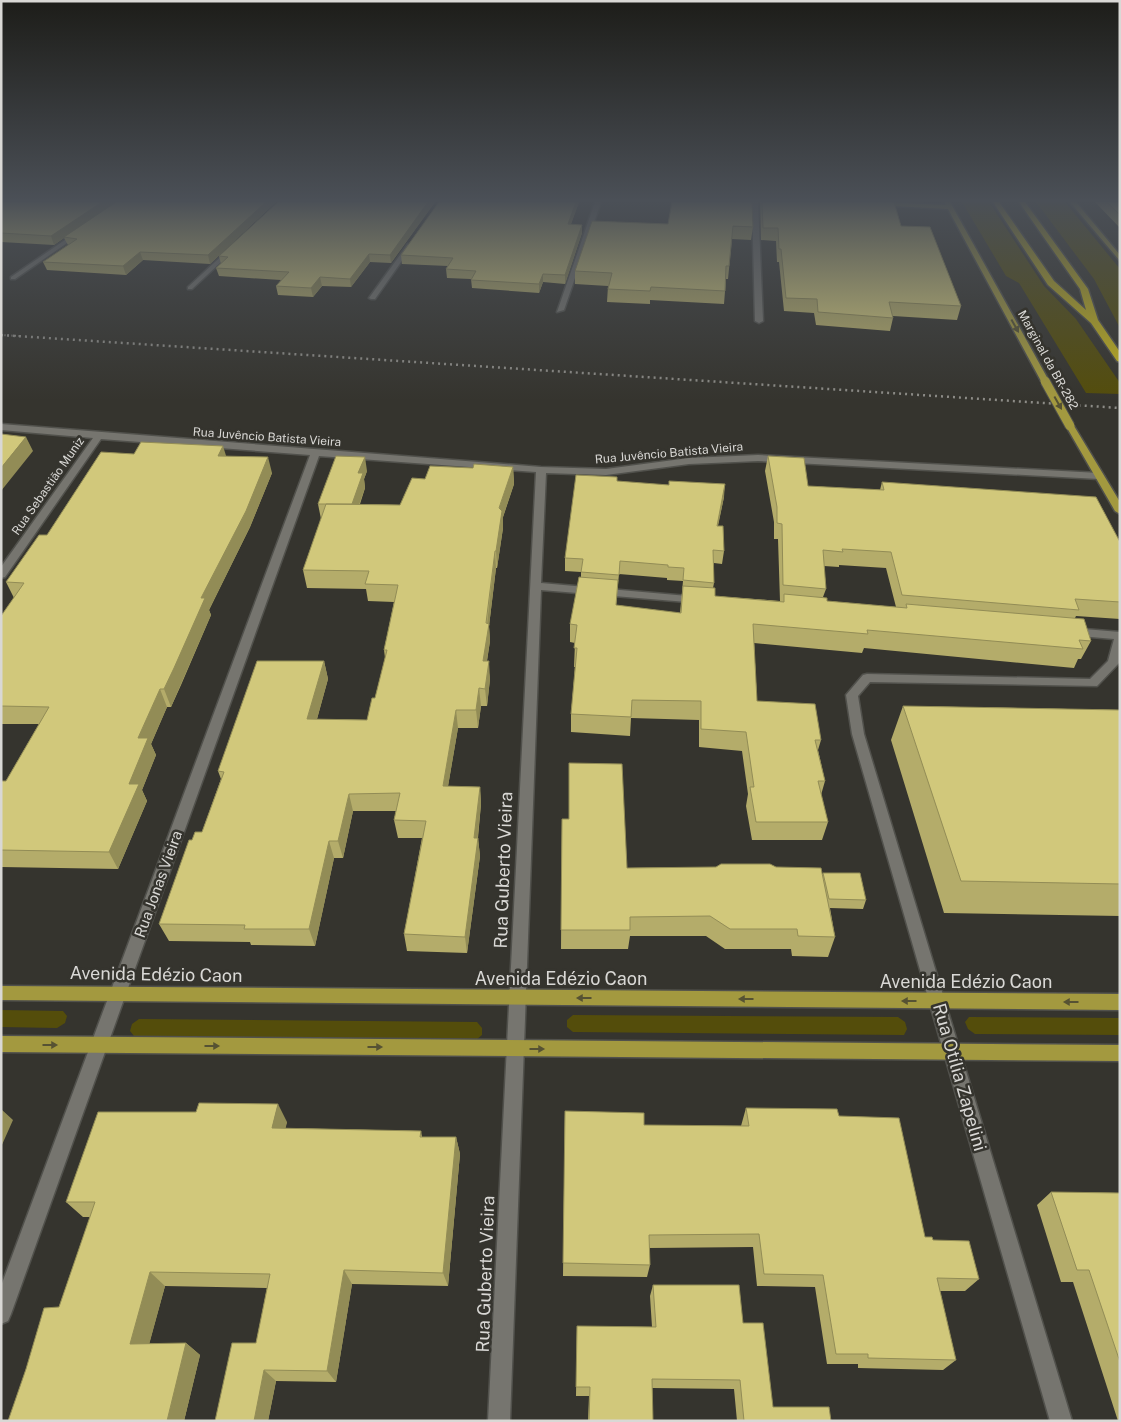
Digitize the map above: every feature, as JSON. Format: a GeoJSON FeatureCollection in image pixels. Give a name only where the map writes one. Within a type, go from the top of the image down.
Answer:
{"type":"FeatureCollection","features":[{"type":"Feature","properties":{"kind":"highway"},"geometry":{"type":"LineString","coordinates":[[1041,268],[1051,283],[1094,322],[1120,359]]}},
{"type":"Feature","properties":{"kind":"highway"},"geometry":{"type":"LineString","coordinates":[[1070,268],[1084,289],[1094,322]]}},
{"type":"Feature","properties":{"kind":"main road","name":"Marginal da BR-282"},"geometry":{"type":"LineString","coordinates":[[983,268],[1070,426],[1120,511]]}},
{"type":"Feature","properties":{"kind":"main road","name":"Avenida Edézio Caon"},"geometry":{"type":"LineString","coordinates":[[1,993],[1120,1002]]}},
{"type":"Feature","properties":{"kind":"main road"},"geometry":{"type":"LineString","coordinates":[[1,1044],[1120,1052]]}},
{"type":"Feature","properties":{"kind":"street"},"geometry":{"type":"LineString","coordinates":[[13,278],[27,268]]}},
{"type":"Feature","properties":{"kind":"street"},"geometry":{"type":"LineString","coordinates":[[190,288],[211,268]]}},
{"type":"Feature","properties":{"kind":"street"},"geometry":{"type":"LineString","coordinates":[[373,298],[394,268]]}},
{"type":"Feature","properties":{"kind":"street"},"geometry":{"type":"LineString","coordinates":[[560,310],[575,268]]}},
{"type":"Feature","properties":{"kind":"street"},"geometry":{"type":"LineString","coordinates":[[757,268],[759,321]]}},
{"type":"Feature","properties":{"kind":"street","name":"Rua Juvêncio Batista Vieira"},"geometry":{"type":"LineString","coordinates":[[1,427],[541,470],[606,472],[689,461],[758,458],[1099,476]]}},
{"type":"Feature","properties":{"kind":"street","name":"Rua Sebastião Muniz"},"geometry":{"type":"LineString","coordinates":[[1,575],[98,436]]}},
{"type":"Feature","properties":{"kind":"street","name":"Rua Jonas Vieira"},"geometry":{"type":"LineString","coordinates":[[1,1314],[314,453]]}},
{"type":"Feature","properties":{"kind":"street","name":"Rua Guberto Vieira"},"geometry":{"type":"LineString","coordinates":[[499,1421],[541,470]]}},
{"type":"Feature","properties":{"kind":"street"},"geometry":{"type":"LineString","coordinates":[[536,586],[714,601]]}},
{"type":"Feature","properties":{"kind":"street"},"geometry":{"type":"LineString","coordinates":[[1060,631],[1120,637]]}},
{"type":"Feature","properties":{"kind":"street","name":"Rua Otília Zapelini"},"geometry":{"type":"LineString","coordinates":[[1062,1421],[858,734],[852,695],[867,678],[1093,683],[1114,662],[1120,637]]}},
{"type":"Feature","properties":{"kind":"shaded area"},"geometry":{"type":"Polygon","coordinates":[[[1001,268],[1032,268],[1044,286],[1076,319],[1120,383],[1120,394],[1086,393],[1019,283],[1006,276],[1001,268]]]}},
{"type":"Feature","properties":{"kind":"shaded area"},"geometry":{"type":"Polygon","coordinates":[[[1086,268],[1120,269],[1120,328],[1094,279],[1086,268]]]}},
{"type":"Feature","properties":{"kind":"shaded area"},"geometry":{"type":"Polygon","coordinates":[[[1,1010],[63,1011],[67,1016],[65,1023],[57,1028],[1,1027],[1,1010]]]}},
{"type":"Feature","properties":{"kind":"shaded area"},"geometry":{"type":"Polygon","coordinates":[[[573,1015],[898,1017],[905,1022],[907,1029],[904,1035],[573,1032],[567,1027],[567,1020],[573,1015]]]}},
{"type":"Feature","properties":{"kind":"shaded area"},"geometry":{"type":"Polygon","coordinates":[[[969,1017],[1120,1018],[1120,1035],[975,1034],[968,1029],[965,1022],[969,1017]]]}},
{"type":"Feature","properties":{"kind":"shaded area"},"geometry":{"type":"Polygon","coordinates":[[[139,1019],[477,1022],[482,1028],[482,1035],[476,1040],[134,1036],[130,1031],[132,1024],[139,1019]]]}},
{"type":"Feature","properties":{"kind":"building"},"geometry":{"type":"Polygon","coordinates":[[[223,268],[358,268],[350,279],[320,277],[311,288],[276,286],[289,272],[223,268]]]}},
{"type":"Feature","properties":{"kind":"building"},"geometry":{"type":"Polygon","coordinates":[[[567,268],[565,275],[543,274],[539,284],[471,280],[476,271],[446,269],[567,268]]]}},
{"type":"Feature","properties":{"kind":"building"},"geometry":{"type":"Polygon","coordinates":[[[576,268],[726,268],[725,291],[651,287],[650,291],[608,289],[612,273],[575,271],[576,268]]]}},
{"type":"Feature","properties":{"kind":"building"},"geometry":{"type":"Polygon","coordinates":[[[783,268],[946,268],[961,306],[889,302],[893,318],[818,312],[817,299],[786,298],[783,268]]]}},
{"type":"Feature","properties":{"kind":"building"},"geometry":{"type":"Polygon","coordinates":[[[1,434],[26,437],[1,468],[1,434]]]}},
{"type":"Feature","properties":{"kind":"building"},"geometry":{"type":"Polygon","coordinates":[[[141,442],[223,446],[218,456],[268,457],[246,511],[201,598],[205,598],[174,668],[164,689],[160,689],[138,738],[148,738],[129,784],[139,784],[109,852],[1,850],[1,781],[6,781],[49,707],[1,706],[1,616],[24,583],[6,582],[39,535],[47,535],[101,452],[134,454],[141,442]]]}},
{"type":"Feature","properties":{"kind":"building"},"geometry":{"type":"Polygon","coordinates":[[[336,456],[365,457],[358,473],[363,473],[352,504],[318,504],[336,456]]]}},
{"type":"Feature","properties":{"kind":"building"},"geometry":{"type":"Polygon","coordinates":[[[768,456],[804,458],[808,486],[884,490],[882,482],[1096,497],[1120,542],[1120,602],[1075,599],[1079,610],[902,595],[891,552],[842,549],[843,552],[823,550],[826,589],[783,585],[782,524],[777,523],[777,507],[768,456]]]}},
{"type":"Feature","properties":{"kind":"building"},"geometry":{"type":"Polygon","coordinates":[[[474,464],[513,467],[499,508],[502,511],[495,551],[486,623],[489,624],[483,661],[489,661],[485,689],[479,688],[476,710],[456,710],[443,786],[480,787],[474,838],[478,838],[465,937],[404,934],[426,821],[394,820],[400,793],[349,794],[338,841],[329,841],[309,929],[244,929],[245,925],[159,924],[189,840],[192,840],[195,832],[202,832],[224,772],[218,771],[257,661],[324,661],[307,719],[367,720],[372,698],[375,698],[387,650],[384,650],[398,585],[365,584],[369,571],[303,570],[326,504],[400,505],[412,478],[425,479],[430,466],[473,468],[474,464]]]}},
{"type":"Feature","properties":{"kind":"building"},"geometry":{"type":"Polygon","coordinates":[[[576,475],[617,477],[617,481],[669,485],[669,481],[725,484],[717,526],[723,526],[724,551],[713,550],[714,583],[683,580],[684,568],[620,561],[619,575],[581,572],[583,559],[565,558],[576,475]]]}},
{"type":"Feature","properties":{"kind":"building"},"geometry":{"type":"Polygon","coordinates":[[[579,577],[618,580],[616,605],[681,613],[683,586],[715,588],[715,596],[784,602],[784,594],[827,598],[827,601],[907,608],[906,604],[1084,619],[1091,641],[1079,640],[1083,649],[867,630],[868,634],[753,624],[757,701],[815,704],[821,740],[815,740],[825,781],[818,781],[828,822],[756,822],[750,787],[754,787],[746,732],[701,729],[701,701],[632,700],[631,717],[571,714],[577,648],[574,648],[577,625],[570,624],[579,577]]]}},
{"type":"Feature","properties":{"kind":"building"},"geometry":{"type":"Polygon","coordinates":[[[903,706],[1120,710],[1120,884],[961,881],[903,706]]]}},
{"type":"Feature","properties":{"kind":"building"},"geometry":{"type":"Polygon","coordinates":[[[569,763],[622,764],[627,868],[770,864],[776,867],[821,868],[835,937],[798,936],[797,929],[730,929],[710,916],[630,917],[630,930],[561,930],[562,819],[569,819],[569,763]]]}},
{"type":"Feature","properties":{"kind":"building"},"geometry":{"type":"Polygon","coordinates":[[[823,873],[860,873],[866,900],[829,899],[823,873]]]}},
{"type":"Feature","properties":{"kind":"building"},"geometry":{"type":"Polygon","coordinates":[[[199,1103],[278,1104],[272,1128],[421,1131],[420,1137],[456,1137],[443,1273],[344,1270],[327,1371],[264,1370],[254,1421],[215,1421],[232,1343],[256,1343],[270,1274],[150,1272],[130,1344],[186,1343],[167,1421],[8,1421],[44,1308],[59,1307],[95,1202],[66,1202],[98,1112],[196,1112],[199,1103]]]}},
{"type":"Feature","properties":{"kind":"building"},"geometry":{"type":"Polygon","coordinates":[[[746,1108],[837,1109],[839,1116],[899,1118],[925,1237],[932,1237],[933,1240],[969,1241],[979,1279],[937,1278],[956,1360],[868,1358],[868,1354],[836,1354],[823,1275],[764,1274],[759,1234],[649,1235],[650,1265],[563,1263],[565,1111],[644,1113],[644,1125],[749,1126],[746,1108]]]}},
{"type":"Feature","properties":{"kind":"building"},"geometry":{"type":"Polygon","coordinates":[[[1051,1192],[1120,1193],[1120,1362],[1089,1270],[1077,1270],[1051,1192]]]}},
{"type":"Feature","properties":{"kind":"building"},"geometry":{"type":"Polygon","coordinates":[[[653,1285],[739,1285],[743,1323],[763,1323],[773,1407],[829,1407],[831,1421],[744,1421],[740,1380],[652,1379],[653,1421],[589,1421],[590,1387],[576,1387],[577,1326],[656,1327],[653,1285]]]}},
{"type":"Feature","properties":{"kind":"railway"},"geometry":{"type":"LineString","coordinates":[[19,336],[1,335],[1120,408]]}}]}
